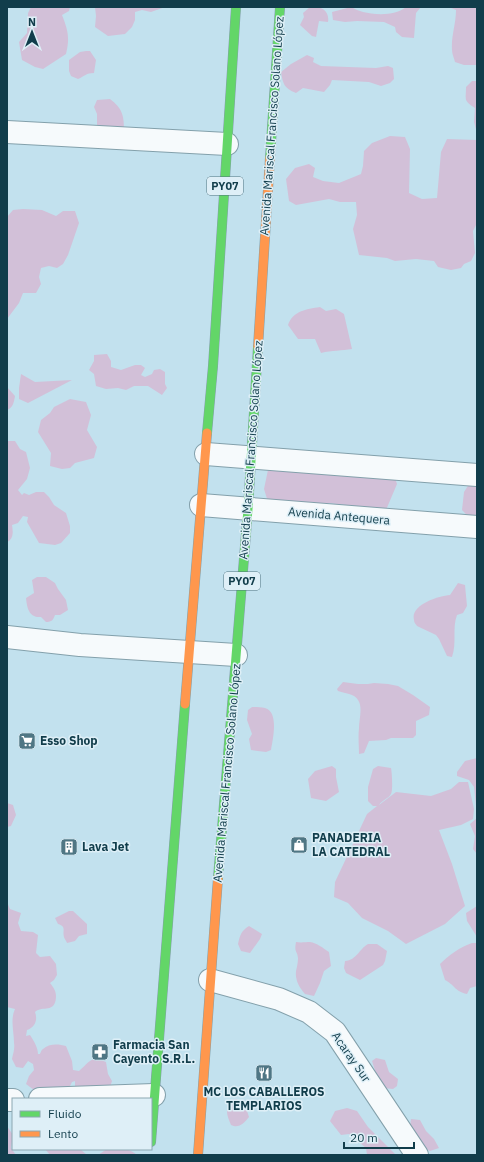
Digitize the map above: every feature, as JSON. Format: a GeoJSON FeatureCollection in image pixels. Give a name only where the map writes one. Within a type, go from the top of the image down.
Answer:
{"type":"FeatureCollection","features":[{"type":"Feature","properties":{"kind":"main road","name":"PY07"},"geometry":{"type":"LineString","coordinates":[[152,1126],[213,366],[236,7]]}},
{"type":"Feature","properties":{"kind":"main road","name":"Avenida Mariscal Francisco Solano López"},"geometry":{"type":"LineString","coordinates":[[198,1155],[210,980],[252,458],[280,7]]}},
{"type":"Feature","properties":{"kind":"street"},"geometry":{"type":"LineString","coordinates":[[7,132],[227,144]]}},
{"type":"Feature","properties":{"kind":"street"},"geometry":{"type":"LineString","coordinates":[[206,454],[477,475]]}},
{"type":"Feature","properties":{"kind":"street","name":"Avenida Antequera"},"geometry":{"type":"LineString","coordinates":[[202,505],[477,527]]}},
{"type":"Feature","properties":{"kind":"street"},"geometry":{"type":"LineString","coordinates":[[7,637],[80,645],[236,655]]}},
{"type":"Feature","properties":{"kind":"street","name":"Acaray Sur"},"geometry":{"type":"LineString","coordinates":[[210,980],[279,999],[309,1012],[335,1032],[417,1155]]}},
{"type":"Feature","properties":{"kind":"street"},"geometry":{"type":"LineString","coordinates":[[68,1098],[154,1095]]}},
{"type":"Feature","properties":{"kind":"shaded area"},"geometry":{"type":"Polygon","coordinates":[[[31,7],[70,7],[69,11],[62,15],[68,34],[66,54],[43,69],[35,67],[22,60],[19,42],[27,33],[28,13],[31,7]]]}},
{"type":"Feature","properties":{"kind":"shaded area"},"geometry":{"type":"Polygon","coordinates":[[[95,7],[165,7],[151,12],[142,10],[135,12],[135,20],[132,27],[125,34],[108,36],[95,27],[95,7]]]}},
{"type":"Feature","properties":{"kind":"shaded area"},"geometry":{"type":"Polygon","coordinates":[[[310,7],[321,8],[326,12],[328,18],[328,22],[319,21],[316,37],[312,36],[300,25],[304,17],[303,13],[310,7]]]}},
{"type":"Feature","properties":{"kind":"shaded area"},"geometry":{"type":"Polygon","coordinates":[[[351,7],[358,11],[379,14],[397,12],[406,7],[421,7],[416,13],[414,38],[402,37],[396,32],[395,27],[384,22],[345,22],[333,20],[332,12],[351,7]]]}},
{"type":"Feature","properties":{"kind":"shaded area"},"geometry":{"type":"Polygon","coordinates":[[[449,7],[477,7],[477,65],[464,65],[455,62],[452,53],[452,45],[456,10],[449,7]]]}},
{"type":"Feature","properties":{"kind":"shaded area"},"geometry":{"type":"Polygon","coordinates":[[[90,51],[96,60],[94,73],[87,74],[78,79],[71,76],[69,71],[69,60],[80,52],[90,51]]]}},
{"type":"Feature","properties":{"kind":"shaded area"},"geometry":{"type":"Polygon","coordinates":[[[307,55],[314,58],[313,62],[321,66],[376,68],[388,66],[393,68],[394,79],[390,83],[381,86],[369,82],[332,80],[324,92],[303,88],[296,93],[285,85],[282,80],[281,72],[291,64],[307,55]]]}},
{"type":"Feature","properties":{"kind":"shaded area"},"geometry":{"type":"Polygon","coordinates":[[[472,81],[477,81],[477,133],[474,122],[475,108],[466,99],[466,87],[472,81]]]}},
{"type":"Feature","properties":{"kind":"shaded area"},"geometry":{"type":"Polygon","coordinates":[[[110,99],[122,112],[124,129],[111,132],[97,125],[97,114],[94,107],[97,100],[110,99]]]}},
{"type":"Feature","properties":{"kind":"shaded area"},"geometry":{"type":"Polygon","coordinates":[[[390,136],[405,137],[410,149],[409,193],[422,199],[437,198],[441,152],[447,139],[477,140],[477,223],[473,231],[475,253],[471,261],[464,264],[461,268],[451,270],[438,267],[434,261],[416,259],[395,261],[387,258],[359,255],[353,229],[357,215],[356,202],[340,202],[329,199],[296,205],[289,201],[286,179],[295,168],[309,164],[315,168],[313,177],[323,181],[339,183],[361,174],[364,151],[372,143],[390,136]]]}},
{"type":"Feature","properties":{"kind":"shaded area"},"geometry":{"type":"Polygon","coordinates":[[[13,210],[42,210],[56,216],[63,211],[75,211],[79,223],[68,255],[63,264],[57,268],[49,266],[41,268],[39,277],[41,284],[36,293],[23,293],[19,303],[7,319],[7,217],[13,210]]]}},
{"type":"Feature","properties":{"kind":"shaded area"},"geometry":{"type":"Polygon","coordinates":[[[320,307],[326,311],[336,309],[344,314],[352,349],[321,353],[315,339],[298,339],[288,325],[290,320],[301,312],[320,307]]]}},
{"type":"Feature","properties":{"kind":"shaded area"},"geometry":{"type":"Polygon","coordinates":[[[107,354],[111,361],[111,367],[121,370],[135,365],[141,365],[145,368],[141,375],[145,377],[152,374],[154,370],[160,369],[165,372],[165,384],[167,388],[162,395],[148,386],[134,386],[126,390],[118,388],[106,389],[96,386],[94,374],[89,370],[94,361],[94,355],[107,354]]]}},
{"type":"Feature","properties":{"kind":"shaded area"},"geometry":{"type":"Polygon","coordinates":[[[21,374],[35,382],[72,380],[28,403],[19,399],[21,374]]]}},
{"type":"Feature","properties":{"kind":"shaded area"},"geometry":{"type":"Polygon","coordinates":[[[7,387],[15,396],[14,403],[7,410],[7,387]]]}},
{"type":"Feature","properties":{"kind":"shaded area"},"geometry":{"type":"Polygon","coordinates":[[[70,399],[86,402],[91,415],[87,430],[97,447],[94,458],[75,463],[70,468],[62,469],[50,466],[51,453],[38,432],[41,420],[50,413],[54,407],[70,399]]]}},
{"type":"Feature","properties":{"kind":"shaded area"},"geometry":{"type":"Polygon","coordinates":[[[7,441],[15,441],[20,449],[26,452],[30,468],[27,479],[18,490],[22,495],[24,493],[29,495],[36,492],[44,492],[54,505],[66,513],[70,526],[70,533],[61,543],[55,545],[39,543],[27,522],[28,517],[23,516],[18,523],[12,525],[12,537],[7,542],[7,441]]]}},
{"type":"Feature","properties":{"kind":"shaded area"},"geometry":{"type":"Polygon","coordinates":[[[390,463],[397,484],[386,510],[329,503],[324,505],[268,502],[264,489],[269,465],[390,463]]]}},
{"type":"Feature","properties":{"kind":"shaded area"},"geometry":{"type":"Polygon","coordinates":[[[477,477],[477,526],[462,510],[464,492],[473,478],[477,477]]]}},
{"type":"Feature","properties":{"kind":"shaded area"},"geometry":{"type":"Polygon","coordinates":[[[37,577],[46,577],[55,583],[66,600],[68,610],[60,615],[55,615],[50,622],[46,622],[41,617],[34,616],[28,609],[26,598],[34,593],[32,580],[37,577]]]}},
{"type":"Feature","properties":{"kind":"shaded area"},"geometry":{"type":"Polygon","coordinates":[[[458,583],[465,585],[467,606],[463,613],[457,615],[452,657],[447,656],[436,635],[417,626],[414,622],[414,615],[416,610],[426,602],[450,595],[458,583]]]}},
{"type":"Feature","properties":{"kind":"shaded area"},"geometry":{"type":"Polygon","coordinates":[[[343,682],[358,684],[388,684],[398,686],[430,707],[429,715],[416,721],[416,735],[413,738],[391,738],[386,740],[369,741],[364,753],[359,754],[360,706],[357,698],[338,691],[337,689],[343,682]]]}},
{"type":"Feature","properties":{"kind":"shaded area"},"geometry":{"type":"Polygon","coordinates":[[[252,707],[260,707],[269,710],[274,720],[271,750],[266,752],[251,750],[249,739],[252,734],[247,720],[248,710],[252,707]]]}},
{"type":"Feature","properties":{"kind":"shaded area"},"geometry":{"type":"Polygon","coordinates":[[[477,758],[477,815],[474,787],[469,780],[457,776],[457,772],[465,761],[477,758]]]}},
{"type":"Feature","properties":{"kind":"shaded area"},"geometry":{"type":"Polygon","coordinates":[[[332,766],[336,769],[339,792],[326,801],[311,798],[308,779],[315,771],[332,766]]]}},
{"type":"Feature","properties":{"kind":"shaded area"},"geometry":{"type":"Polygon","coordinates":[[[378,766],[391,768],[392,781],[391,794],[379,805],[396,792],[431,796],[451,789],[459,782],[468,782],[474,809],[473,819],[461,825],[439,830],[452,864],[465,906],[445,924],[406,944],[388,931],[362,918],[348,903],[334,897],[335,882],[367,814],[377,806],[373,806],[368,801],[368,787],[373,769],[378,766]]]}},
{"type":"Feature","properties":{"kind":"shaded area"},"geometry":{"type":"Polygon","coordinates":[[[7,803],[13,805],[16,815],[11,826],[7,827],[7,803]]]}},
{"type":"Feature","properties":{"kind":"shaded area"},"geometry":{"type":"Polygon","coordinates":[[[477,818],[477,854],[473,849],[475,836],[470,824],[477,818]]]}},
{"type":"Feature","properties":{"kind":"shaded area"},"geometry":{"type":"Polygon","coordinates":[[[7,902],[10,909],[21,913],[18,923],[21,931],[33,932],[38,935],[36,953],[40,957],[50,956],[56,964],[57,975],[50,983],[56,993],[55,1002],[51,1007],[35,1012],[35,1023],[27,1030],[26,1036],[30,1035],[36,1044],[38,1054],[40,1054],[45,1047],[51,1045],[57,1044],[66,1046],[72,1061],[73,1070],[79,1071],[93,1060],[106,1062],[108,1074],[112,1081],[109,1090],[75,1088],[75,1081],[72,1082],[69,1088],[38,1093],[26,1084],[29,1076],[34,1070],[33,1064],[28,1061],[23,1068],[16,1067],[12,1059],[14,1047],[13,1017],[15,1009],[7,1007],[7,902]]]}},
{"type":"Feature","properties":{"kind":"shaded area"},"geometry":{"type":"Polygon","coordinates":[[[477,906],[477,937],[467,921],[466,913],[477,906]]]}},
{"type":"Feature","properties":{"kind":"shaded area"},"geometry":{"type":"Polygon","coordinates":[[[69,911],[73,911],[87,924],[87,934],[79,936],[75,941],[67,943],[64,937],[63,928],[58,924],[55,918],[69,911]]]}},
{"type":"Feature","properties":{"kind":"shaded area"},"geometry":{"type":"Polygon","coordinates":[[[249,926],[262,934],[250,953],[241,951],[238,944],[241,934],[249,926]]]}},
{"type":"Feature","properties":{"kind":"shaded area"},"geometry":{"type":"Polygon","coordinates":[[[296,942],[310,942],[329,952],[331,966],[324,971],[314,996],[305,994],[299,986],[297,980],[296,971],[298,955],[295,950],[296,942]]]}},
{"type":"Feature","properties":{"kind":"shaded area"},"geometry":{"type":"Polygon","coordinates":[[[472,943],[477,943],[477,986],[470,988],[467,994],[457,990],[445,980],[440,964],[447,957],[472,943]]]}},
{"type":"Feature","properties":{"kind":"shaded area"},"geometry":{"type":"Polygon","coordinates":[[[368,944],[377,944],[387,951],[385,961],[383,965],[360,980],[346,973],[344,968],[345,961],[352,959],[368,944]]]}},
{"type":"Feature","properties":{"kind":"shaded area"},"geometry":{"type":"Polygon","coordinates":[[[376,1058],[385,1060],[389,1072],[398,1079],[397,1086],[393,1089],[383,1088],[379,1083],[372,1061],[376,1058]]]}},
{"type":"Feature","properties":{"kind":"shaded area"},"geometry":{"type":"Polygon","coordinates":[[[237,1099],[238,1104],[241,1104],[246,1108],[249,1117],[239,1126],[234,1126],[231,1125],[228,1118],[227,1109],[232,1100],[237,1099]]]}},
{"type":"Feature","properties":{"kind":"shaded area"},"geometry":{"type":"Polygon","coordinates":[[[347,1108],[357,1111],[368,1127],[396,1155],[367,1155],[366,1148],[349,1134],[341,1135],[330,1121],[335,1111],[347,1108]]]}},
{"type":"Feature","properties":{"kind":"shaded area"},"geometry":{"type":"Polygon","coordinates":[[[411,1119],[420,1120],[426,1131],[434,1139],[439,1148],[430,1151],[413,1140],[410,1132],[411,1119]]]}},
{"type":"Feature","properties":{"kind":"shaded area"},"geometry":{"type":"Polygon","coordinates":[[[7,1126],[12,1134],[11,1148],[16,1155],[7,1155],[7,1126]]]}},
{"type":"Feature","properties":{"kind":"shaded area"},"geometry":{"type":"Polygon","coordinates":[[[46,1150],[81,1150],[87,1155],[50,1155],[46,1150]]]}},
{"type":"Feature","properties":{"kind":"shaded area"},"geometry":{"type":"Polygon","coordinates":[[[106,1150],[127,1150],[134,1152],[137,1155],[98,1155],[106,1150]]]}},
{"type":"Feature","properties":{"kind":"traffic: fast"},"geometry":{"type":"LineString","coordinates":[[207,433],[213,366],[236,7]]}},
{"type":"Feature","properties":{"kind":"traffic: fast"},"geometry":{"type":"LineString","coordinates":[[270,158],[280,7]]}},
{"type":"Feature","properties":{"kind":"traffic: fast"},"geometry":{"type":"LineString","coordinates":[[218,878],[248,509],[258,347]]}},
{"type":"Feature","properties":{"kind":"traffic: fast"},"geometry":{"type":"LineString","coordinates":[[152,1129],[185,704]]}},
{"type":"Feature","properties":{"kind":"traffic: slow"},"geometry":{"type":"LineString","coordinates":[[258,347],[270,158]]}},
{"type":"Feature","properties":{"kind":"traffic: slow"},"geometry":{"type":"LineString","coordinates":[[185,704],[207,433]]}},
{"type":"Feature","properties":{"kind":"traffic: slow"},"geometry":{"type":"LineString","coordinates":[[198,1155],[218,878]]}},
{"type":"Feature","properties":{"kind":"place","name":"Esso Shop"},"geometry":{"type":"Point","coordinates":[27,741]}},
{"type":"Feature","properties":{"kind":"place","name":"PANADERIA LA CATEDRAL"},"geometry":{"type":"Point","coordinates":[299,845]}},
{"type":"Feature","properties":{"kind":"place","name":"Lava Jet"},"geometry":{"type":"Point","coordinates":[69,847]}},
{"type":"Feature","properties":{"kind":"place","name":"Farmacia San Cayento S.R.L."},"geometry":{"type":"Point","coordinates":[100,1052]}},
{"type":"Feature","properties":{"kind":"place","name":"MC LOS CABALLEROS TEMPLARIOS"},"geometry":{"type":"Point","coordinates":[264,1073]}}]}
